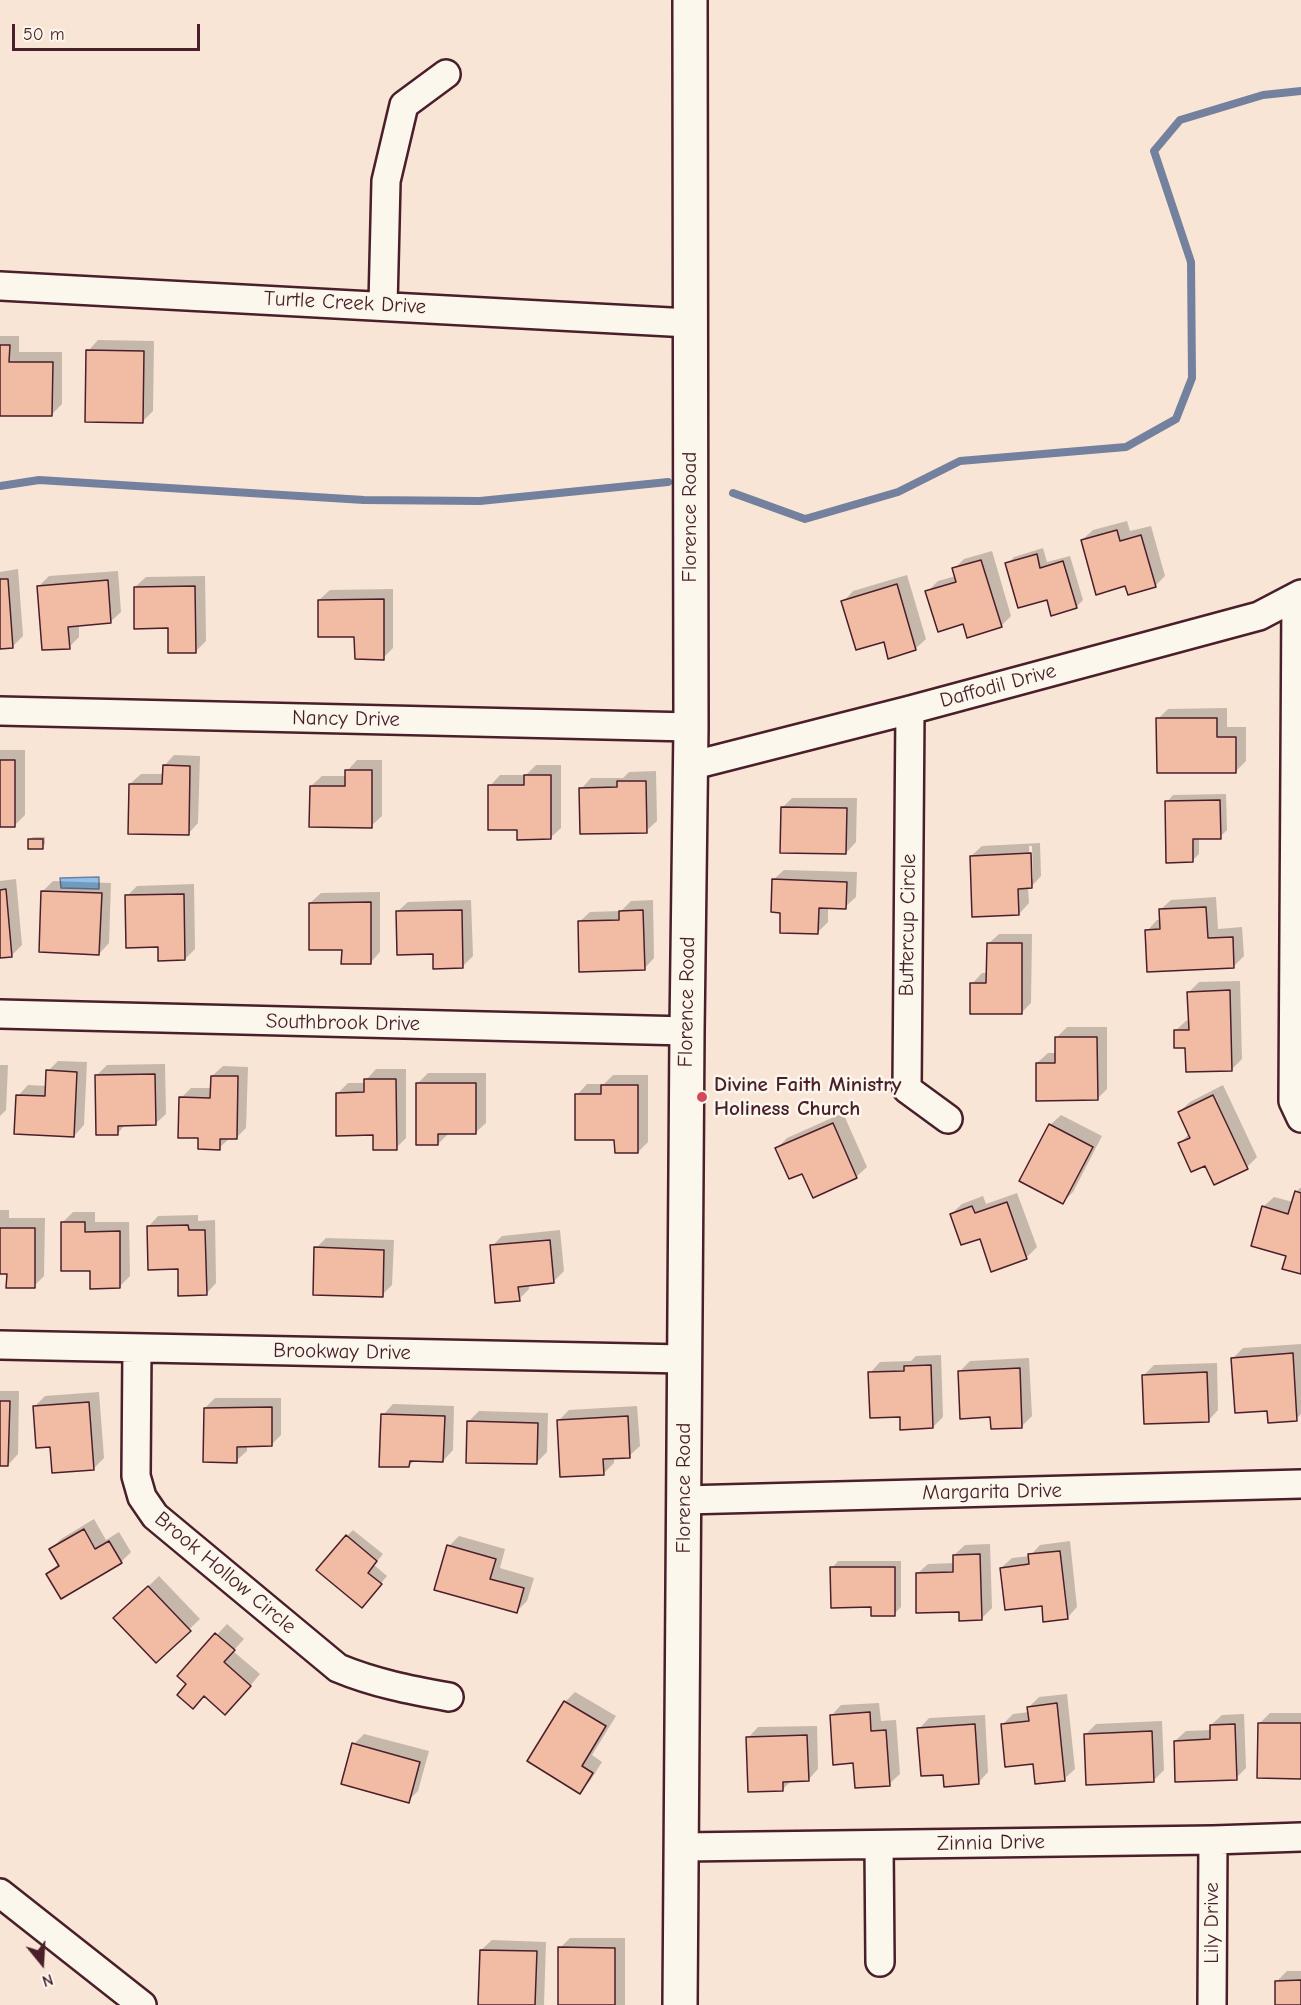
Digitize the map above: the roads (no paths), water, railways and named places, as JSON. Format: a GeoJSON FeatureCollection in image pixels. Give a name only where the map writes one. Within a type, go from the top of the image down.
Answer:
{"type":"FeatureCollection","features":[{"type":"Feature","properties":{"kind":"street","name":"Florence Road"},"geometry":{"type":"LineString","coordinates":[[680,2005],[687,1031],[692,727],[689,322],[690,0]]}},
{"type":"Feature","properties":{"kind":"street"},"geometry":{"type":"LineString","coordinates":[[383,305],[386,181],[404,105],[446,74]]}},
{"type":"Feature","properties":{"kind":"street","name":"Turtle Creek Drive"},"geometry":{"type":"LineString","coordinates":[[0,285],[689,322]]}},
{"type":"Feature","properties":{"kind":"street"},"geometry":{"type":"LineString","coordinates":[[1298,595],[1298,798],[1293,1101],[1301,1118]]}},
{"type":"Feature","properties":{"kind":"street","name":"Daffodil Drive"},"geometry":{"type":"LineString","coordinates":[[690,766],[910,710],[1259,616],[1298,595]]}},
{"type":"Feature","properties":{"kind":"street","name":"Buttercup Circle"},"geometry":{"type":"LineString","coordinates":[[910,710],[907,1089],[948,1119]]}},
{"type":"Feature","properties":{"kind":"street","name":"Nancy Drive"},"geometry":{"type":"LineString","coordinates":[[0,711],[692,727]]}},
{"type":"Feature","properties":{"kind":"street","name":"Southbrook Drive"},"geometry":{"type":"LineString","coordinates":[[0,1014],[687,1031]]}},
{"type":"Feature","properties":{"kind":"street","name":"Brookway Drive"},"geometry":{"type":"LineString","coordinates":[[0,1345],[684,1359]]}},
{"type":"Feature","properties":{"kind":"street","name":"Brook Hollow Circle"},"geometry":{"type":"LineString","coordinates":[[137,1349],[136,1476],[142,1497],[154,1516],[338,1668],[366,1680],[449,1697]]}},
{"type":"Feature","properties":{"kind":"street","name":"Margarita Drive"},"geometry":{"type":"LineString","coordinates":[[684,1500],[1301,1484]]}},
{"type":"Feature","properties":{"kind":"street","name":"Zinnia Drive"},"geometry":{"type":"LineString","coordinates":[[682,1847],[1301,1837]]}},
{"type":"Feature","properties":{"kind":"street","name":"Lily Drive"},"geometry":{"type":"LineString","coordinates":[[1212,2005],[1213,1840]]}},
{"type":"Feature","properties":{"kind":"street"},"geometry":{"type":"LineString","coordinates":[[879,1845],[880,1962]]}},
{"type":"Feature","properties":{"kind":"street"},"geometry":{"type":"LineString","coordinates":[[0,1893],[142,2005]]}},
{"type":"Feature","properties":{"kind":"water"},"geometry":{"type":"Polygon","coordinates":[[[99,877],[99,889],[61,888],[60,878],[99,877]]]}},
{"type":"Feature","properties":{"kind":"waterway"},"geometry":{"type":"LineString","coordinates":[[733,493],[805,519],[898,492],[960,461],[1126,447],[1176,419],[1192,378],[1191,262],[1154,151],[1180,120],[1263,95],[1301,91]]}},
{"type":"Feature","properties":{"kind":"waterway"},"geometry":{"type":"LineString","coordinates":[[0,486],[39,480],[364,500],[480,501],[668,482]]}},
{"type":"Feature","properties":{"kind":"place","name":"Divine Faith Ministry Holiness Church"},"geometry":{"type":"Point","coordinates":[702,1097]}}]}
